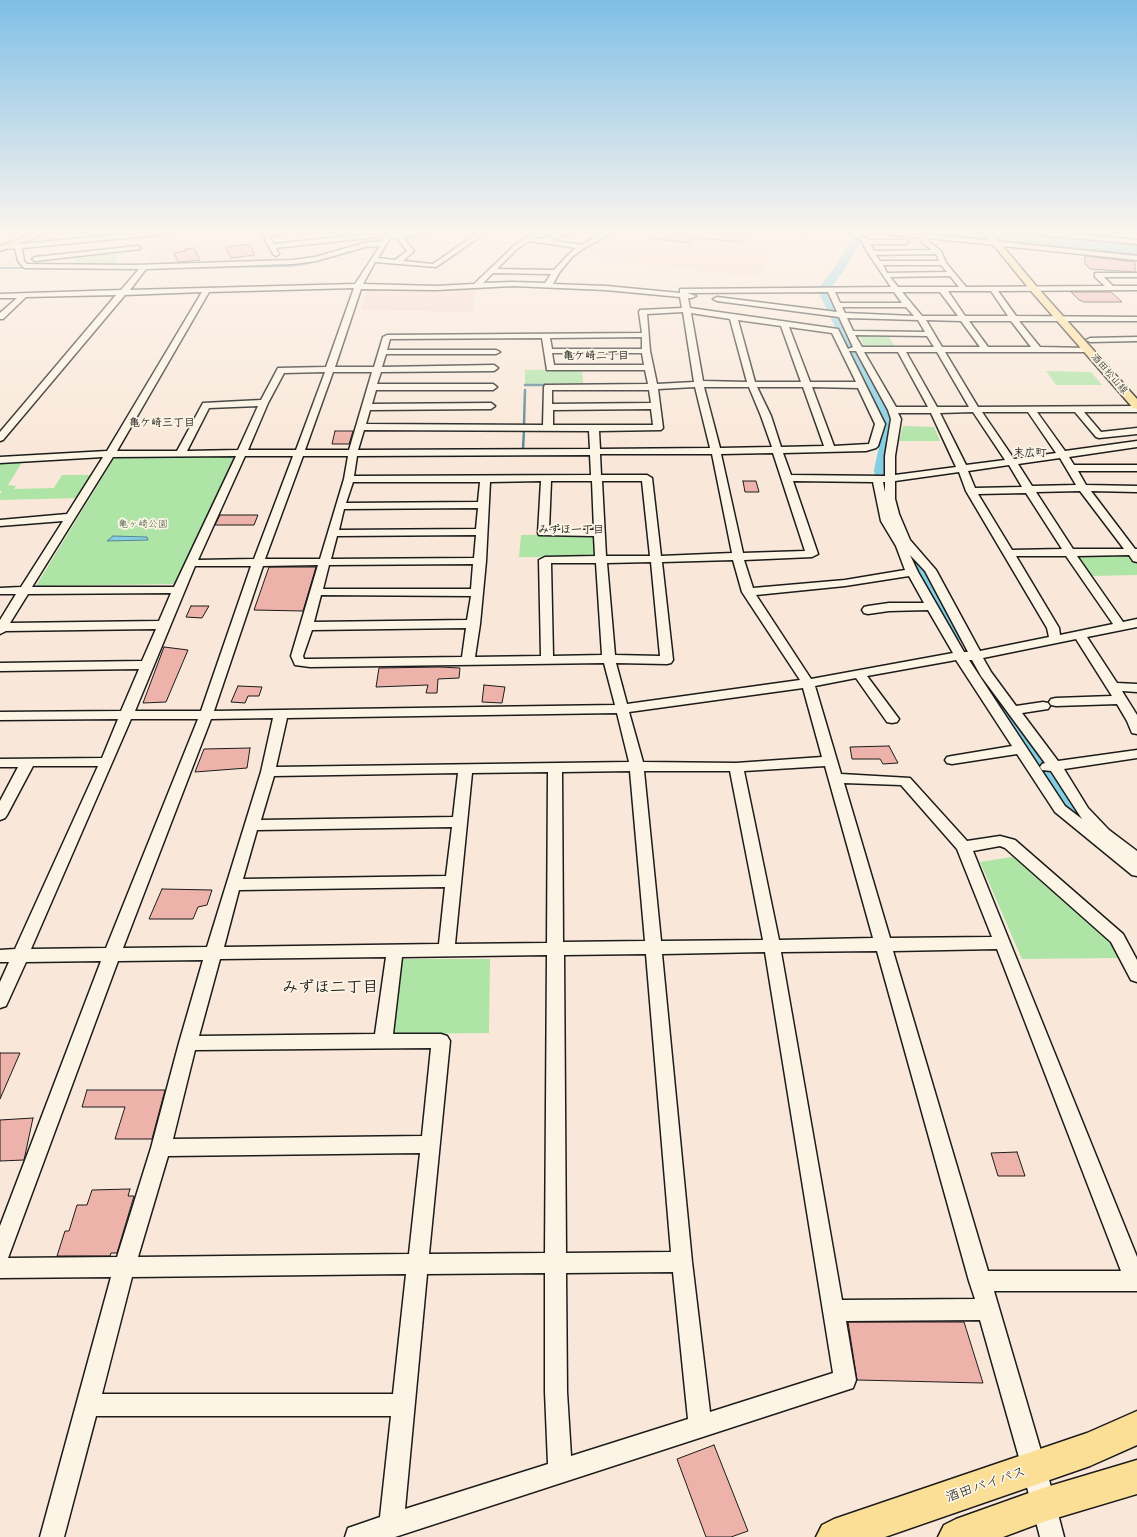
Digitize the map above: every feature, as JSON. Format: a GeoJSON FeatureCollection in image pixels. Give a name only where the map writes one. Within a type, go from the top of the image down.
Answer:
{"type":"FeatureCollection","features":[{"type":"Feature","properties":{"kind":"highway","name":"酒田バイパス"},"geometry":{"type":"LineString","coordinates":[[834,1537],[1090,1449],[1137,1428]]}},
{"type":"Feature","properties":{"kind":"highway"},"geometry":{"type":"LineString","coordinates":[[956,1537],[1047,1521],[1137,1477]]}},
{"type":"Feature","properties":{"kind":"main road","name":"酒田松山線"},"geometry":{"type":"LineString","coordinates":[[1047,304],[1060,319],[1089,345],[1137,393]]}},
{"type":"Feature","properties":{"kind":"main road","name":"酒田松山線"},"geometry":{"type":"LineString","coordinates":[[1058,304],[1072,319],[1089,345],[1137,407]]}},
{"type":"Feature","properties":{"kind":"street"},"geometry":{"type":"LineString","coordinates":[[0,317],[15,304]]}},
{"type":"Feature","properties":{"kind":"street"},"geometry":{"type":"LineString","coordinates":[[0,438],[114,304]]}},
{"type":"Feature","properties":{"kind":"street"},"geometry":{"type":"LineString","coordinates":[[1,628],[110,454],[199,304]]}},
{"type":"Feature","properties":{"kind":"street"},"geometry":{"type":"LineString","coordinates":[[0,1253],[112,955],[206,715],[258,563],[300,453],[352,304]]}},
{"type":"Feature","properties":{"kind":"street"},"geometry":{"type":"LineString","coordinates":[[686,304],[699,384],[716,451],[738,557],[748,592],[808,683],[1034,1468],[1047,1521]]}},
{"type":"Feature","properties":{"kind":"street"},"geometry":{"type":"LineString","coordinates":[[754,304],[842,315],[922,319],[1137,319]]}},
{"type":"Feature","properties":{"kind":"street"},"geometry":{"type":"LineString","coordinates":[[952,304],[985,349]]}},
{"type":"Feature","properties":{"kind":"street"},"geometry":{"type":"LineString","coordinates":[[1003,304],[1037,349]]}},
{"type":"Feature","properties":{"kind":"street"},"geometry":{"type":"LineString","coordinates":[[1120,626],[1069,552],[975,409],[922,319],[908,305],[837,305],[859,350],[894,410],[896,419],[890,456],[890,499],[894,514],[905,540],[930,570],[985,673],[1054,765],[1082,811],[1104,834],[1137,859]]}},
{"type":"Feature","properties":{"kind":"street"},"geometry":{"type":"LineString","coordinates":[[0,460],[110,454],[181,453],[242,453],[300,453],[596,451],[716,451],[866,448],[873,446],[880,424],[835,331],[734,318],[686,310],[643,312],[648,367],[658,428],[548,428],[492,397],[378,368],[281,370],[264,403],[242,453],[190,563],[107,762],[0,1001]]}},
{"type":"Feature","properties":{"kind":"street"},"geometry":{"type":"LineString","coordinates":[[547,660],[545,560],[657,559],[812,554],[766,416],[752,385],[734,318]]}},
{"type":"Feature","properties":{"kind":"street"},"geometry":{"type":"LineString","coordinates":[[784,324],[830,448]]}},
{"type":"Feature","properties":{"kind":"street"},"geometry":{"type":"LineString","coordinates":[[850,333],[931,334]]}},
{"type":"Feature","properties":{"kind":"street"},"geometry":{"type":"LineString","coordinates":[[349,479],[646,478],[657,559],[667,660],[609,659],[310,663],[299,662],[297,656],[349,479],[353,452],[387,337],[646,335]]}},
{"type":"Feature","properties":{"kind":"street"},"geometry":{"type":"LineString","coordinates":[[492,397],[497,336]]}},
{"type":"Feature","properties":{"kind":"street"},"geometry":{"type":"LineString","coordinates":[[546,336],[550,368],[590,377],[652,387],[699,384],[862,385]]}},
{"type":"Feature","properties":{"kind":"street"},"geometry":{"type":"LineString","coordinates":[[844,348],[859,350],[1037,349],[1137,339]]}},
{"type":"Feature","properties":{"kind":"street"},"geometry":{"type":"LineString","coordinates":[[901,350],[934,409],[962,468],[971,491],[1053,628],[1055,640]]}},
{"type":"Feature","properties":{"kind":"street"},"geometry":{"type":"LineString","coordinates":[[548,351],[646,351]]}},
{"type":"Feature","properties":{"kind":"street"},"geometry":{"type":"LineString","coordinates":[[382,352],[496,352]]}},
{"type":"Feature","properties":{"kind":"street"},"geometry":{"type":"LineString","coordinates":[[548,428],[548,387],[590,377],[648,367]]}},
{"type":"Feature","properties":{"kind":"street"},"geometry":{"type":"LineString","coordinates":[[372,387],[492,397]]}},
{"type":"Feature","properties":{"kind":"street"},"geometry":{"type":"LineString","coordinates":[[366,407],[492,397]]}},
{"type":"Feature","properties":{"kind":"street"},"geometry":{"type":"LineString","coordinates":[[361,427],[492,397]]}},
{"type":"Feature","properties":{"kind":"street"},"geometry":{"type":"LineString","coordinates":[[181,453],[206,405],[264,403]]}},
{"type":"Feature","properties":{"kind":"street"},"geometry":{"type":"LineString","coordinates":[[548,407],[655,406]]}},
{"type":"Feature","properties":{"kind":"street"},"geometry":{"type":"LineString","coordinates":[[894,410],[1077,409],[1137,407]]}},
{"type":"Feature","properties":{"kind":"street"},"geometry":{"type":"LineString","coordinates":[[1030,409],[1083,488],[1135,555]]}},
{"type":"Feature","properties":{"kind":"street"},"geometry":{"type":"LineString","coordinates":[[1077,409],[1099,434],[1137,431]]}},
{"type":"Feature","properties":{"kind":"street"},"geometry":{"type":"LineString","coordinates":[[594,428],[598,532],[609,659],[637,766],[682,1262],[700,1427]]}},
{"type":"Feature","properties":{"kind":"street"},"geometry":{"type":"LineString","coordinates":[[787,478],[890,479],[1137,444]]}},
{"type":"Feature","properties":{"kind":"street"},"geometry":{"type":"LineString","coordinates":[[1071,468],[1137,468]]}},
{"type":"Feature","properties":{"kind":"street"},"geometry":{"type":"LineString","coordinates":[[468,661],[474,624],[480,561],[485,478]]}},
{"type":"Feature","properties":{"kind":"street"},"geometry":{"type":"LineString","coordinates":[[546,478],[543,532],[598,532]]}},
{"type":"Feature","properties":{"kind":"street"},"geometry":{"type":"LineString","coordinates":[[877,479],[886,521],[901,546],[912,572],[959,656],[1060,809],[1137,871]]}},
{"type":"Feature","properties":{"kind":"street"},"geometry":{"type":"LineString","coordinates":[[971,491],[1083,488],[1137,489]]}},
{"type":"Feature","properties":{"kind":"street"},"geometry":{"type":"LineString","coordinates":[[340,506],[483,505]]}},
{"type":"Feature","properties":{"kind":"street"},"geometry":{"type":"LineString","coordinates":[[0,523],[71,517]]}},
{"type":"Feature","properties":{"kind":"street"},"geometry":{"type":"LineString","coordinates":[[332,533],[482,532]]}},
{"type":"Feature","properties":{"kind":"street"},"geometry":{"type":"LineString","coordinates":[[1008,553],[1069,552],[1135,555]]}},
{"type":"Feature","properties":{"kind":"street"},"geometry":{"type":"LineString","coordinates":[[190,563],[480,561]]}},
{"type":"Feature","properties":{"kind":"street"},"geometry":{"type":"LineString","coordinates":[[748,592],[845,582],[912,572]]}},
{"type":"Feature","properties":{"kind":"street"},"geometry":{"type":"LineString","coordinates":[[0,591],[178,590]]}},
{"type":"Feature","properties":{"kind":"street"},"geometry":{"type":"LineString","coordinates":[[316,592],[477,593]]}},
{"type":"Feature","properties":{"kind":"street"},"geometry":{"type":"LineString","coordinates":[[868,610],[889,607],[931,606]]}},
{"type":"Feature","properties":{"kind":"street"},"geometry":{"type":"LineString","coordinates":[[0,716],[206,715],[623,709],[808,683],[959,656],[975,656],[1137,623]]}},
{"type":"Feature","properties":{"kind":"street"},"geometry":{"type":"LineString","coordinates":[[307,626],[474,624]]}},
{"type":"Feature","properties":{"kind":"street"},"geometry":{"type":"LineString","coordinates":[[1,628],[163,625]]}},
{"type":"Feature","properties":{"kind":"street"},"geometry":{"type":"LineString","coordinates":[[1080,634],[1134,721],[1137,730]]}},
{"type":"Feature","properties":{"kind":"street"},"geometry":{"type":"LineString","coordinates":[[0,667],[147,665]]}},
{"type":"Feature","properties":{"kind":"street"},"geometry":{"type":"LineString","coordinates":[[859,674],[892,719]]}},
{"type":"Feature","properties":{"kind":"street"},"geometry":{"type":"LineString","coordinates":[[1112,687],[1137,688]]}},
{"type":"Feature","properties":{"kind":"street"},"geometry":{"type":"LineString","coordinates":[[1013,710],[1049,704],[1120,700]]}},
{"type":"Feature","properties":{"kind":"street"},"geometry":{"type":"LineString","coordinates":[[52,1537],[124,1267],[161,1148],[188,1043],[233,885],[268,772],[281,714]]}},
{"type":"Feature","properties":{"kind":"street"},"geometry":{"type":"LineString","coordinates":[[952,760],[1021,749]]}},
{"type":"Feature","properties":{"kind":"street"},"geometry":{"type":"LineString","coordinates":[[1035,769],[1137,754]]}},
{"type":"Feature","properties":{"kind":"street"},"geometry":{"type":"LineString","coordinates":[[268,772],[637,766],[736,767],[830,761]]}},
{"type":"Feature","properties":{"kind":"street"},"geometry":{"type":"LineString","coordinates":[[0,815],[28,762]]}},
{"type":"Feature","properties":{"kind":"street"},"geometry":{"type":"LineString","coordinates":[[0,763],[107,762]]}},
{"type":"Feature","properties":{"kind":"street"},"geometry":{"type":"LineString","coordinates":[[357,1537],[845,1380],[772,946],[736,767]]}},
{"type":"Feature","properties":{"kind":"street"},"geometry":{"type":"LineString","coordinates":[[555,768],[554,949],[557,1264],[556,1392],[560,1471]]}},
{"type":"Feature","properties":{"kind":"street"},"geometry":{"type":"LineString","coordinates":[[446,950],[464,769]]}},
{"type":"Feature","properties":{"kind":"street"},"geometry":{"type":"LineString","coordinates":[[835,778],[905,781],[964,847],[1004,943],[1136,1281],[980,1282]]}},
{"type":"Feature","properties":{"kind":"street"},"geometry":{"type":"LineString","coordinates":[[251,825],[459,822]]}},
{"type":"Feature","properties":{"kind":"street"},"geometry":{"type":"LineString","coordinates":[[964,847],[1000,841],[1010,844],[1117,938],[1137,975]]}},
{"type":"Feature","properties":{"kind":"street"},"geometry":{"type":"LineString","coordinates":[[233,885],[453,881]]}},
{"type":"Feature","properties":{"kind":"street"},"geometry":{"type":"LineString","coordinates":[[0,956],[214,952],[1004,943]]}},
{"type":"Feature","properties":{"kind":"street"},"geometry":{"type":"LineString","coordinates":[[383,1041],[395,951]]}},
{"type":"Feature","properties":{"kind":"street"},"geometry":{"type":"LineString","coordinates":[[188,1043],[441,1041],[429,1144],[391,1526]]}},
{"type":"Feature","properties":{"kind":"street"},"geometry":{"type":"LineString","coordinates":[[161,1148],[429,1144]]}},
{"type":"Feature","properties":{"kind":"street"},"geometry":{"type":"LineString","coordinates":[[0,1268],[682,1262]]}},
{"type":"Feature","properties":{"kind":"street"},"geometry":{"type":"LineString","coordinates":[[834,1311],[988,1309]]}},
{"type":"Feature","properties":{"kind":"street"},"geometry":{"type":"LineString","coordinates":[[86,1405],[404,1405]]}},
{"type":"Feature","properties":{"kind":"shaded area"},"geometry":{"type":"Polygon","coordinates":[[[363,304],[473,304],[474,312],[362,310],[363,304]]]}},
{"type":"Feature","properties":{"kind":"green space"},"geometry":{"type":"Polygon","coordinates":[[[860,335],[888,335],[896,349],[865,350],[860,335]]]}},
{"type":"Feature","properties":{"kind":"green space"},"geometry":{"type":"Polygon","coordinates":[[[582,369],[583,383],[525,384],[525,370],[582,369]]]}},
{"type":"Feature","properties":{"kind":"green space"},"geometry":{"type":"Polygon","coordinates":[[[1046,371],[1091,372],[1102,385],[1056,385],[1046,371]]]}},
{"type":"Feature","properties":{"kind":"green space"},"geometry":{"type":"Polygon","coordinates":[[[903,426],[934,427],[940,441],[899,441],[903,426]]]}},
{"type":"Feature","properties":{"kind":"green space","name":"亀ヶ崎公園"},"geometry":{"type":"Polygon","coordinates":[[[239,454],[181,584],[36,586],[116,455],[239,454]]]}},
{"type":"Feature","properties":{"kind":"green space"},"geometry":{"type":"Polygon","coordinates":[[[24,459],[8,485],[16,486],[14,489],[54,488],[62,475],[95,475],[80,498],[0,500],[0,494],[2,491],[0,491],[0,461],[24,459]]]}},
{"type":"Feature","properties":{"kind":"green space"},"geometry":{"type":"Polygon","coordinates":[[[594,534],[595,557],[519,557],[521,535],[594,534]]]}},
{"type":"Feature","properties":{"kind":"green space"},"geometry":{"type":"Polygon","coordinates":[[[1131,556],[1137,564],[1137,575],[1091,576],[1078,557],[1131,556]]]}},
{"type":"Feature","properties":{"kind":"green space"},"geometry":{"type":"Polygon","coordinates":[[[1018,856],[1110,939],[1119,958],[1022,959],[980,862],[1018,856]]]}},
{"type":"Feature","properties":{"kind":"green space"},"geometry":{"type":"Polygon","coordinates":[[[402,959],[490,959],[489,1033],[391,1034],[402,959]]]}},
{"type":"Feature","properties":{"kind":"water"},"geometry":{"type":"Polygon","coordinates":[[[113,536],[147,537],[148,540],[107,541],[113,536]]]}},
{"type":"Feature","properties":{"kind":"building"},"geometry":{"type":"Polygon","coordinates":[[[335,431],[353,431],[349,444],[332,444],[335,431]]]}},
{"type":"Feature","properties":{"kind":"building"},"geometry":{"type":"Polygon","coordinates":[[[743,481],[756,481],[759,492],[745,492],[743,481]]]}},
{"type":"Feature","properties":{"kind":"building"},"geometry":{"type":"Polygon","coordinates":[[[220,515],[258,515],[254,525],[215,525],[220,515]]]}},
{"type":"Feature","properties":{"kind":"building"},"geometry":{"type":"Polygon","coordinates":[[[269,567],[316,567],[303,611],[254,610],[269,567]]]}},
{"type":"Feature","properties":{"kind":"building"},"geometry":{"type":"Polygon","coordinates":[[[191,606],[209,606],[202,618],[186,617],[191,606]]]}},
{"type":"Feature","properties":{"kind":"building"},"geometry":{"type":"Polygon","coordinates":[[[164,647],[188,650],[166,702],[143,703],[164,647]]]}},
{"type":"Feature","properties":{"kind":"building"},"geometry":{"type":"Polygon","coordinates":[[[379,668],[460,668],[459,678],[438,679],[437,693],[426,693],[428,685],[376,687],[379,668]]]}},
{"type":"Feature","properties":{"kind":"building"},"geometry":{"type":"Polygon","coordinates":[[[484,685],[505,687],[502,703],[482,702],[484,685]]]}},
{"type":"Feature","properties":{"kind":"building"},"geometry":{"type":"Polygon","coordinates":[[[238,686],[262,687],[259,696],[248,696],[245,703],[231,702],[238,686]]]}},
{"type":"Feature","properties":{"kind":"building"},"geometry":{"type":"Polygon","coordinates":[[[889,746],[898,763],[883,764],[880,759],[852,759],[850,747],[889,746]]]}},
{"type":"Feature","properties":{"kind":"building"},"geometry":{"type":"Polygon","coordinates":[[[250,748],[247,768],[195,772],[204,749],[250,748]]]}},
{"type":"Feature","properties":{"kind":"building"},"geometry":{"type":"Polygon","coordinates":[[[162,889],[212,890],[207,905],[198,907],[193,919],[149,919],[162,889]]]}},
{"type":"Feature","properties":{"kind":"building"},"geometry":{"type":"Polygon","coordinates":[[[0,1053],[20,1053],[0,1099],[0,1053]]]}},
{"type":"Feature","properties":{"kind":"building"},"geometry":{"type":"Polygon","coordinates":[[[87,1090],[165,1090],[152,1139],[115,1139],[125,1107],[82,1107],[87,1090]]]}},
{"type":"Feature","properties":{"kind":"building"},"geometry":{"type":"Polygon","coordinates":[[[33,1118],[24,1160],[0,1161],[0,1120],[33,1118]]]}},
{"type":"Feature","properties":{"kind":"building"},"geometry":{"type":"Polygon","coordinates":[[[1017,1152],[1025,1176],[998,1176],[991,1153],[1017,1152]]]}},
{"type":"Feature","properties":{"kind":"building"},"geometry":{"type":"Polygon","coordinates":[[[130,1189],[128,1196],[134,1196],[117,1253],[111,1253],[110,1256],[57,1256],[65,1231],[69,1231],[77,1205],[87,1205],[92,1190],[130,1189]]]}},
{"type":"Feature","properties":{"kind":"building"},"geometry":{"type":"Polygon","coordinates":[[[848,1322],[964,1322],[983,1383],[857,1380],[848,1322]]]}},
{"type":"Feature","properties":{"kind":"building"},"geometry":{"type":"Polygon","coordinates":[[[714,1445],[748,1531],[731,1537],[706,1537],[677,1459],[714,1445]]]}},
{"type":"Feature","properties":{"kind":"waterway"},"geometry":{"type":"LineString","coordinates":[[830,304],[888,425],[887,442],[881,470],[886,497],[894,525],[923,575],[954,636]]}},
{"type":"Feature","properties":{"kind":"waterway"},"geometry":{"type":"LineString","coordinates":[[525,385],[548,385]]}},
{"type":"Feature","properties":{"kind":"waterway"},"geometry":{"type":"LineString","coordinates":[[524,424],[525,390]]}},
{"type":"Feature","properties":{"kind":"waterway"},"geometry":{"type":"LineString","coordinates":[[523,449],[524,430]]}},
{"type":"Feature","properties":{"kind":"waterway"},"geometry":{"type":"LineString","coordinates":[[971,665],[1041,758],[1062,793],[1090,828],[1137,863]]}},
{"type":"Feature","properties":{"kind":"district","name":"亀ケ崎二丁目"},"geometry":{"type":"Point","coordinates":[596,356]}},
{"type":"Feature","properties":{"kind":"district","name":"亀ケ崎三丁目"},"geometry":{"type":"Point","coordinates":[162,423]}},
{"type":"Feature","properties":{"kind":"district","name":"末広町"},"geometry":{"type":"Point","coordinates":[1030,453]}},
{"type":"Feature","properties":{"kind":"district","name":"みずほ一丁目"},"geometry":{"type":"Point","coordinates":[571,530]}},
{"type":"Feature","properties":{"kind":"district","name":"みずほ二丁目"},"geometry":{"type":"Point","coordinates":[330,988]}}]}
